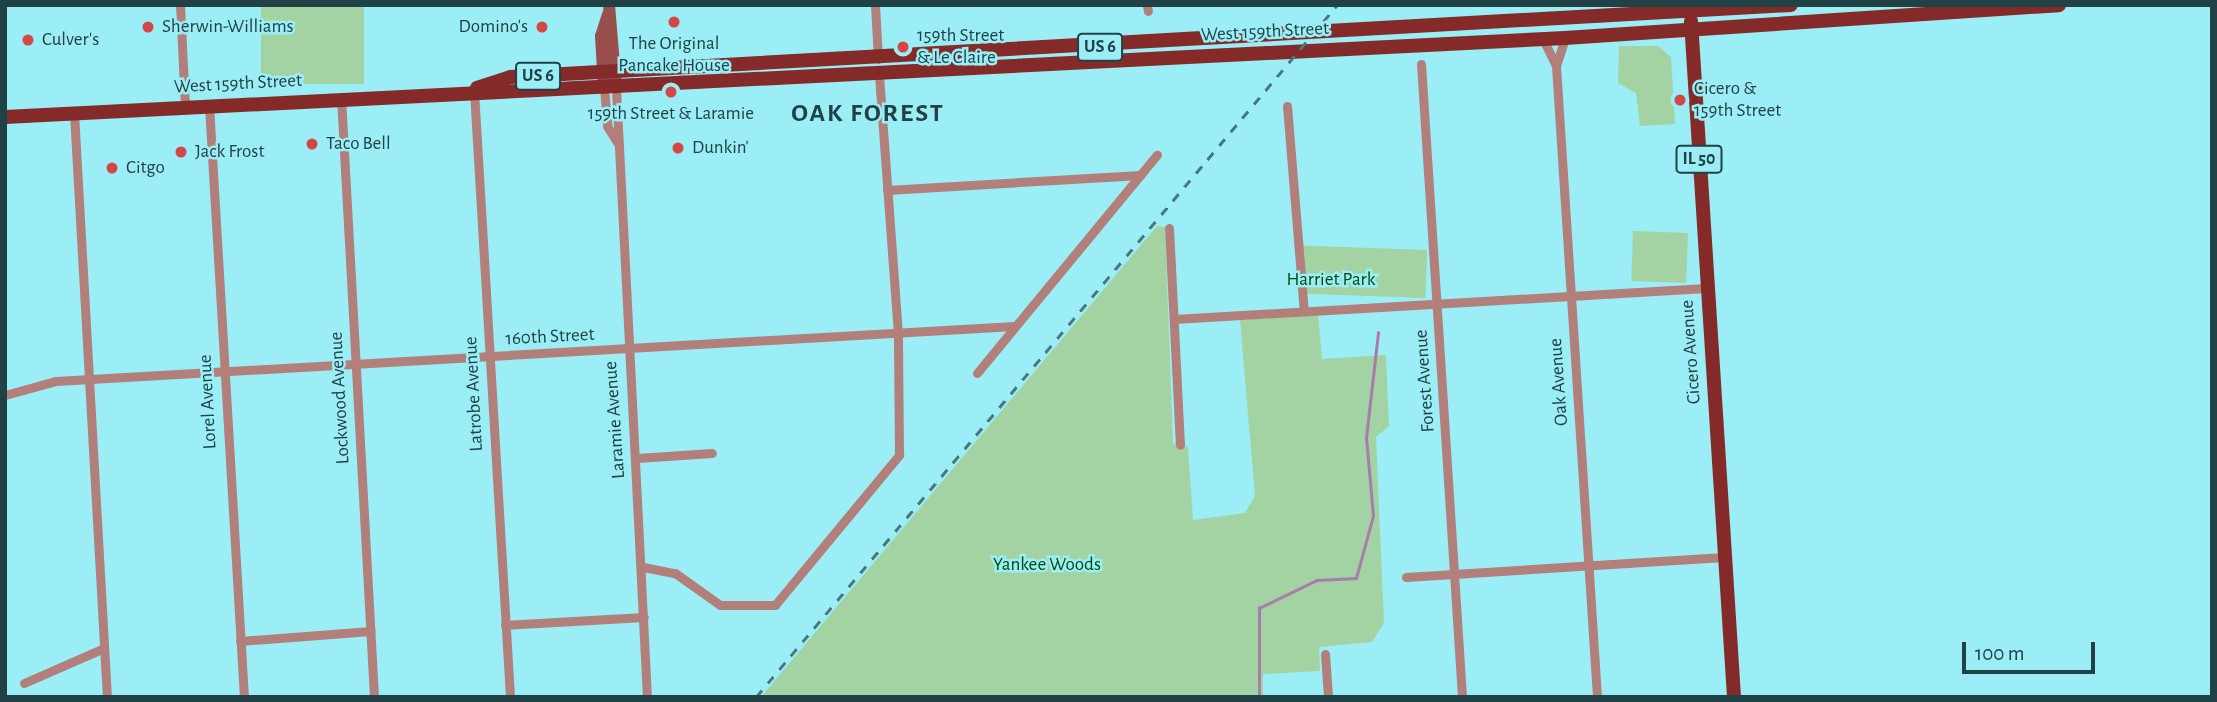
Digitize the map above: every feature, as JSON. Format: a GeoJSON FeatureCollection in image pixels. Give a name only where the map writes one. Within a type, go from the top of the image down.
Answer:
{"type":"FeatureCollection","features":[{"type":"Feature","properties":{"kind":"main road","name":"West 159th Street"},"geometry":{"type":"LineString","coordinates":[[5,117],[474,90],[610,88],[1690,8],[1791,5]]}},
{"type":"Feature","properties":{"kind":"main road","name":"West 159th Street"},"geometry":{"type":"LineString","coordinates":[[474,90],[510,78],[609,72],[878,67],[1564,38],[2059,5]]}},
{"type":"Feature","properties":{"kind":"main road","name":"Cicero Avenue"},"geometry":{"type":"LineString","coordinates":[[1690,8],[1734,697]]}},
{"type":"Feature","properties":{"kind":"street"},"geometry":{"type":"LineString","coordinates":[[180,5],[185,107]]}},
{"type":"Feature","properties":{"kind":"street"},"geometry":{"type":"LineString","coordinates":[[643,568],[676,573],[720,605],[775,605],[899,455],[898,334],[875,5]]}},
{"type":"Feature","properties":{"kind":"street","name":"Laramie Avenue"},"geometry":{"type":"LineString","coordinates":[[609,8],[609,72],[618,142],[643,568],[647,697]]}},
{"type":"Feature","properties":{"kind":"street","name":"Oak Avenue"},"geometry":{"type":"LineString","coordinates":[[1564,38],[1556,66],[1597,697]]}},
{"type":"Feature","properties":{"kind":"street","name":"Oak Avenue"},"geometry":{"type":"LineString","coordinates":[[1542,39],[1556,66]]}},
{"type":"Feature","properties":{"kind":"street","name":"Forest Avenue"},"geometry":{"type":"LineString","coordinates":[[1421,64],[1462,697]]}},
{"type":"Feature","properties":{"kind":"street","name":"Latrobe Avenue"},"geometry":{"type":"LineString","coordinates":[[474,90],[510,697]]}},
{"type":"Feature","properties":{"kind":"street","name":"Lockwood Avenue"},"geometry":{"type":"LineString","coordinates":[[341,97],[374,697]]}},
{"type":"Feature","properties":{"kind":"street","name":"Lorel Avenue"},"geometry":{"type":"LineString","coordinates":[[209,105],[244,697]]}},
{"type":"Feature","properties":{"kind":"street"},"geometry":{"type":"LineString","coordinates":[[1286,106],[1304,310]]}},
{"type":"Feature","properties":{"kind":"street"},"geometry":{"type":"LineString","coordinates":[[74,113],[107,697]]}},
{"type":"Feature","properties":{"kind":"street"},"geometry":{"type":"LineString","coordinates":[[976,373],[1157,155]]}},
{"type":"Feature","properties":{"kind":"street"},"geometry":{"type":"LineString","coordinates":[[887,190],[1141,175]]}},
{"type":"Feature","properties":{"kind":"street"},"geometry":{"type":"LineString","coordinates":[[1169,228],[1180,446]]}},
{"type":"Feature","properties":{"kind":"street"},"geometry":{"type":"LineString","coordinates":[[1174,319],[1706,288]]}},
{"type":"Feature","properties":{"kind":"street","name":"160th Street"},"geometry":{"type":"LineString","coordinates":[[5,395],[88,379],[224,374],[356,363],[490,358],[1014,326]]}},
{"type":"Feature","properties":{"kind":"street"},"geometry":{"type":"LineString","coordinates":[[637,457],[712,453]]}},
{"type":"Feature","properties":{"kind":"street"},"geometry":{"type":"LineString","coordinates":[[1406,577],[1724,557]]}},
{"type":"Feature","properties":{"kind":"street"},"geometry":{"type":"LineString","coordinates":[[505,625],[644,617]]}},
{"type":"Feature","properties":{"kind":"street"},"geometry":{"type":"LineString","coordinates":[[240,641],[372,631]]}},
{"type":"Feature","properties":{"kind":"street"},"geometry":{"type":"LineString","coordinates":[[24,683],[104,648]]}},
{"type":"Feature","properties":{"kind":"street"},"geometry":{"type":"LineString","coordinates":[[1325,654],[1328,697]]}},
{"type":"Feature","properties":{"kind":"green space"},"geometry":{"type":"Polygon","coordinates":[[[261,5],[364,5],[364,84],[261,84],[261,5]]]}},
{"type":"Feature","properties":{"kind":"green space"},"geometry":{"type":"Polygon","coordinates":[[[1619,46],[1658,46],[1671,57],[1675,124],[1640,126],[1636,93],[1618,83],[1619,46]]]}},
{"type":"Feature","properties":{"kind":"green space","name":"Yankee Woods"},"geometry":{"type":"Polygon","coordinates":[[[1157,226],[1165,227],[1173,443],[1188,447],[1193,520],[1245,513],[1255,496],[1240,320],[1318,315],[1322,359],[1386,355],[1389,426],[1376,437],[1384,623],[1372,642],[1319,647],[1320,671],[1263,674],[1263,697],[761,697],[1157,226]]]}},
{"type":"Feature","properties":{"kind":"green space"},"geometry":{"type":"Polygon","coordinates":[[[1633,231],[1688,233],[1686,283],[1631,281],[1633,231]]]}},
{"type":"Feature","properties":{"kind":"green space","name":"Harriet Park"},"geometry":{"type":"Polygon","coordinates":[[[1301,246],[1427,250],[1425,298],[1299,294],[1301,246]]]}},
{"type":"Feature","properties":{"kind":"waterway"},"geometry":{"type":"LineString","coordinates":[[1259,697],[1259,608],[1317,580],[1356,578],[1373,516],[1366,438],[1378,333]]}},
{"type":"Feature","properties":{"kind":"railway"},"geometry":{"type":"LineString","coordinates":[[756,697],[1337,5]]}},
{"type":"Feature","properties":{"kind":"place","name":"The Original Pancake House"},"geometry":{"type":"Point","coordinates":[674,22]}},
{"type":"Feature","properties":{"kind":"place","name":"Sherwin-Williams"},"geometry":{"type":"Point","coordinates":[148,27]}},
{"type":"Feature","properties":{"kind":"place","name":"Domino's"},"geometry":{"type":"Point","coordinates":[542,27]}},
{"type":"Feature","properties":{"kind":"place","name":"Culver's"},"geometry":{"type":"Point","coordinates":[28,40]}},
{"type":"Feature","properties":{"kind":"place","name":"159th Street & Le Claire"},"geometry":{"type":"Point","coordinates":[903,47]}},
{"type":"Feature","properties":{"kind":"place","name":"159th Street & Laramie"},"geometry":{"type":"Point","coordinates":[671,92]}},
{"type":"Feature","properties":{"kind":"place","name":"Cicero & 159th Street"},"geometry":{"type":"Point","coordinates":[1680,100]}},
{"type":"Feature","properties":{"kind":"place","name":"Taco Bell"},"geometry":{"type":"Point","coordinates":[312,144]}},
{"type":"Feature","properties":{"kind":"place","name":"Dunkin'"},"geometry":{"type":"Point","coordinates":[678,148]}},
{"type":"Feature","properties":{"kind":"place","name":"Jack Frost"},"geometry":{"type":"Point","coordinates":[181,152]}},
{"type":"Feature","properties":{"kind":"place","name":"Citgo"},"geometry":{"type":"Point","coordinates":[112,168]}},
{"type":"Feature","properties":{"kind":"district","name":"OAK FOREST"},"geometry":{"type":"Point","coordinates":[868,114]}}]}
